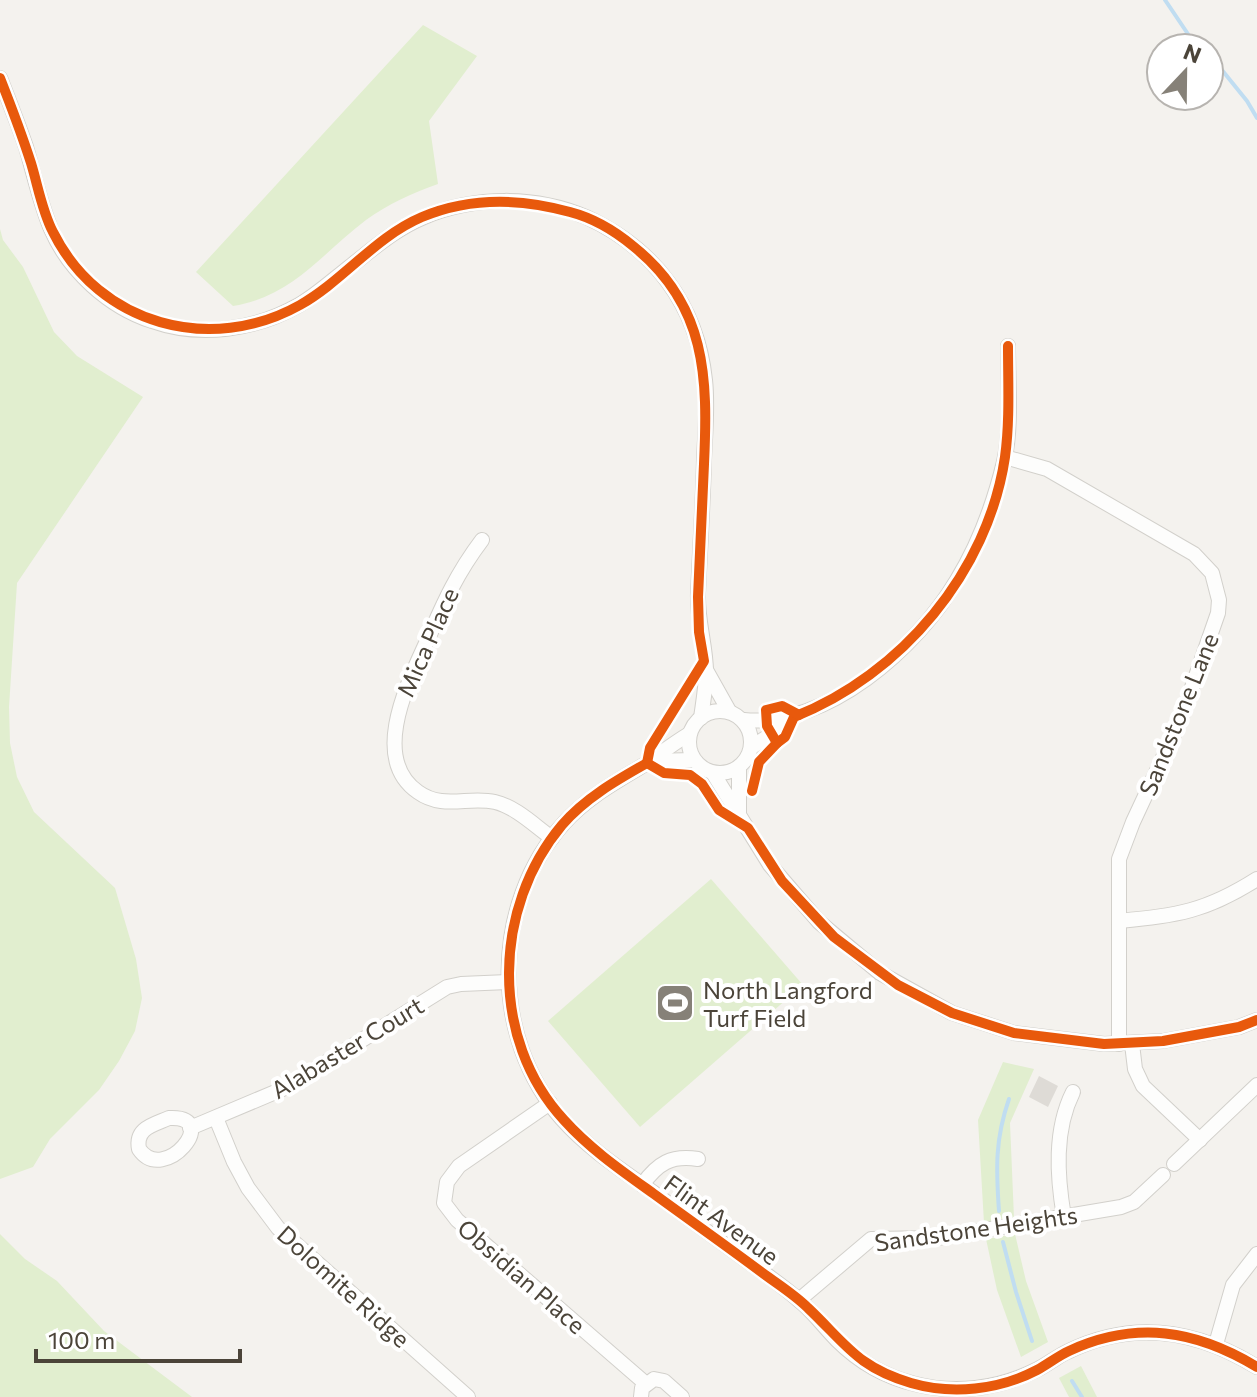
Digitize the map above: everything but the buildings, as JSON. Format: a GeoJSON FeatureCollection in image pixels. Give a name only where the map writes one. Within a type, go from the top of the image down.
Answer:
{"type":"FeatureCollection","features":[{"type":"Feature","properties":{"kind":"street"},"geometry":{"type":"LineString","coordinates":[[0,78],[25,143],[51,229],[62,250],[92,285],[113,302],[151,321],[196,330],[223,329],[278,316],[303,303],[402,227],[433,213],[469,203],[522,201],[577,214],[623,237],[646,256],[679,296],[693,323],[705,380],[698,612],[706,670],[701,718]]}},
{"type":"Feature","properties":{"kind":"street"},"geometry":{"type":"LineString","coordinates":[[706,670],[729,711],[744,720],[789,719],[862,682],[901,649],[934,614],[975,549],[1005,457],[1008,346]]}},
{"type":"Feature","properties":{"kind":"street","name":"Sandstone Lane"},"geometry":{"type":"LineString","coordinates":[[1005,457],[1047,469],[1194,554],[1204,562],[1216,584],[1219,600],[1215,626],[1181,719],[1119,859],[1126,1044],[1143,1086],[1200,1140]]}},
{"type":"Feature","properties":{"kind":"street","name":"Mica Place"},"geometry":{"type":"LineString","coordinates":[[482,540],[456,576],[402,696],[396,728],[398,760],[410,784],[431,800],[449,803],[480,800],[506,806],[552,838]]}},
{"type":"Feature","properties":{"kind":"street"},"geometry":{"type":"LineString","coordinates":[[729,711],[708,713],[689,734],[689,747],[694,760],[713,773],[770,865],[806,909],[850,950],[898,985],[952,1013],[1014,1033],[1077,1043],[1126,1044],[1203,1034],[1257,1020]]}},
{"type":"Feature","properties":{"kind":"street"},"geometry":{"type":"LineString","coordinates":[[713,773],[731,772],[739,768],[752,747],[789,719]]}},
{"type":"Feature","properties":{"kind":"street"},"geometry":{"type":"LineString","coordinates":[[744,720],[752,747]]}},
{"type":"Feature","properties":{"kind":"street","name":"Flint Avenue"},"geometry":{"type":"LineString","coordinates":[[689,734],[593,797],[565,822],[532,870],[517,908],[508,982],[521,1046],[550,1103],[584,1141],[799,1300],[837,1340],[870,1366],[914,1384],[940,1389],[987,1387],[1036,1371],[1067,1352],[1110,1338],[1163,1332],[1216,1344],[1257,1367]]}},
{"type":"Feature","properties":{"kind":"street"},"geometry":{"type":"LineString","coordinates":[[650,761],[694,760]]}},
{"type":"Feature","properties":{"kind":"street"},"geometry":{"type":"LineString","coordinates":[[739,768],[739,812]]}},
{"type":"Feature","properties":{"kind":"street"},"geometry":{"type":"LineString","coordinates":[[1119,921],[1178,916],[1204,908],[1257,879]]}},
{"type":"Feature","properties":{"kind":"street","name":"Alabaster Court"},"geometry":{"type":"LineString","coordinates":[[190,1128],[285,1088],[447,987],[508,982]]}},
{"type":"Feature","properties":{"kind":"street"},"geometry":{"type":"LineString","coordinates":[[1174,1164],[1257,1085]]}},
{"type":"Feature","properties":{"kind":"street"},"geometry":{"type":"LineString","coordinates":[[1064,1217],[1059,1161],[1063,1115],[1073,1092]]}},
{"type":"Feature","properties":{"kind":"street","name":"Obsidian Place"},"geometry":{"type":"LineString","coordinates":[[550,1103],[459,1166],[447,1182],[444,1203],[457,1220],[643,1390],[659,1379],[682,1397]]}},
{"type":"Feature","properties":{"kind":"street","name":"Dolomite Ridge"},"geometry":{"type":"LineString","coordinates":[[216,1118],[248,1188],[278,1228],[468,1397]]}},
{"type":"Feature","properties":{"kind":"street"},"geometry":{"type":"LineString","coordinates":[[642,1185],[663,1162],[673,1158],[698,1159]]}},
{"type":"Feature","properties":{"kind":"street","name":"Sandstone Heights"},"geometry":{"type":"LineString","coordinates":[[799,1300],[871,1239],[937,1238],[1129,1205],[1163,1175]]}},
{"type":"Feature","properties":{"kind":"street"},"geometry":{"type":"LineString","coordinates":[[1216,1344],[1233,1285],[1257,1254]]}},
{"type":"Feature","properties":{"kind":"green space"},"geometry":{"type":"Polygon","coordinates":[[[423,25],[477,56],[429,121],[438,184],[400,199],[374,214],[289,284],[254,301],[233,306],[196,272],[423,25]]]}},
{"type":"Feature","properties":{"kind":"green space"},"geometry":{"type":"Polygon","coordinates":[[[0,229],[3,240],[23,267],[54,332],[77,356],[143,397],[17,583],[9,707],[10,743],[17,777],[34,812],[115,888],[136,959],[142,998],[135,1031],[99,1090],[50,1139],[33,1167],[0,1179],[0,229]]]}},
{"type":"Feature","properties":{"kind":"green space","name":"North Langford Turf Field"},"geometry":{"type":"Polygon","coordinates":[[[711,879],[803,985],[640,1127],[548,1021],[711,879]]]}},
{"type":"Feature","properties":{"kind":"green space"},"geometry":{"type":"Polygon","coordinates":[[[1003,1062],[1034,1069],[1010,1123],[1014,1218],[984,1223],[978,1120],[1003,1062]]]}},
{"type":"Feature","properties":{"kind":"green space"},"geometry":{"type":"Polygon","coordinates":[[[0,1234],[25,1259],[57,1281],[104,1331],[192,1397],[0,1397],[0,1234]]]}},
{"type":"Feature","properties":{"kind":"green space"},"geometry":{"type":"Polygon","coordinates":[[[1015,1234],[1026,1281],[1048,1342],[1021,1357],[997,1290],[986,1239],[1015,1234]]]}},
{"type":"Feature","properties":{"kind":"green space"},"geometry":{"type":"Polygon","coordinates":[[[1081,1366],[1097,1397],[1069,1397],[1059,1378],[1081,1366]]]}},
{"type":"Feature","properties":{"kind":"waterway"},"geometry":{"type":"LineString","coordinates":[[1165,0],[1187,32]]}},
{"type":"Feature","properties":{"kind":"waterway"},"geometry":{"type":"LineString","coordinates":[[1225,74],[1257,118]]}},
{"type":"Feature","properties":{"kind":"waterway"},"geometry":{"type":"LineString","coordinates":[[999,1211],[998,1154],[1009,1099]]}},
{"type":"Feature","properties":{"kind":"waterway"},"geometry":{"type":"LineString","coordinates":[[1003,1242],[1032,1341]]}},
{"type":"Feature","properties":{"kind":"waterway"},"geometry":{"type":"LineString","coordinates":[[1072,1381],[1082,1397]]}},
{"type":"Feature","properties":{"kind":"cycle path"},"geometry":{"type":"LineString","coordinates":[[0,78],[28,152],[49,224],[73,264],[98,290],[128,309],[160,322],[195,328],[230,328],[266,320],[316,295],[405,225],[440,210],[477,203],[533,204],[579,215],[619,235],[657,269],[676,293],[689,318],[703,373],[705,432],[698,597],[704,661],[650,748],[647,763]]}},
{"type":"Feature","properties":{"kind":"cycle path"},"geometry":{"type":"LineString","coordinates":[[777,743],[785,737],[794,717],[870,675],[903,647],[959,579],[980,540],[995,499],[1005,457],[1008,346]]}},
{"type":"Feature","properties":{"kind":"cycle path"},"geometry":{"type":"LineString","coordinates":[[752,791],[759,762],[777,743],[767,726],[766,710],[782,706],[799,715]]}},
{"type":"Feature","properties":{"kind":"cycle path"},"geometry":{"type":"LineString","coordinates":[[647,763],[591,798],[562,825],[539,858],[523,894],[513,933],[509,973],[512,1013],[522,1051],[540,1087],[574,1131],[618,1168],[792,1294],[865,1362],[893,1377],[943,1389],[991,1386],[1022,1377],[1094,1341],[1142,1333],[1188,1338],[1234,1354],[1257,1367]]}},
{"type":"Feature","properties":{"kind":"cycle path"},"geometry":{"type":"LineString","coordinates":[[647,763],[664,773],[690,775],[702,784],[719,810],[748,828],[782,881],[834,937],[898,985],[952,1013],[1014,1033],[1104,1044],[1163,1041],[1239,1027],[1257,1020]]}},
{"type":"Feature","properties":{"kind":"place","name":"North Langford Turf Field"},"geometry":{"type":"Point","coordinates":[675,1003]}}]}
